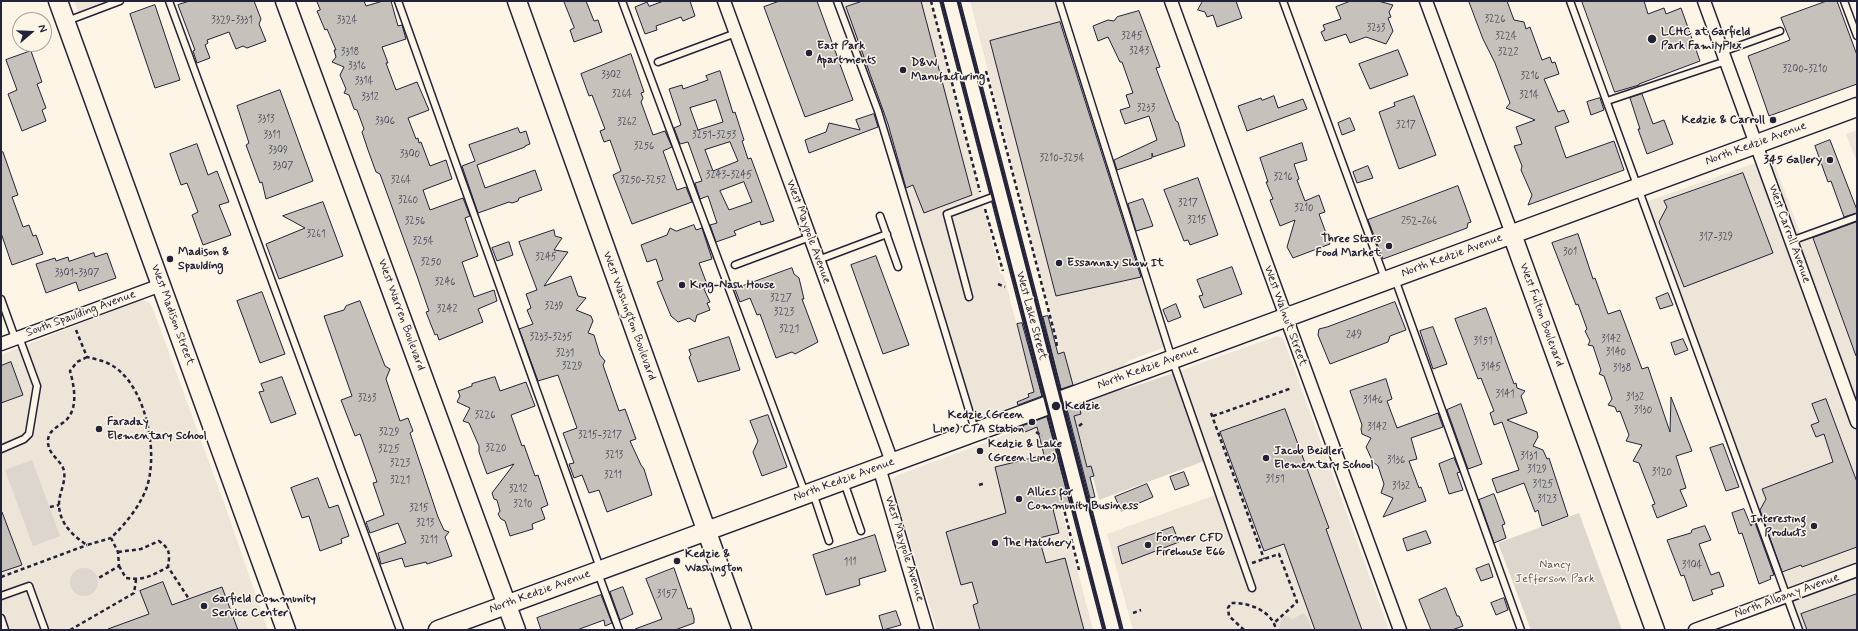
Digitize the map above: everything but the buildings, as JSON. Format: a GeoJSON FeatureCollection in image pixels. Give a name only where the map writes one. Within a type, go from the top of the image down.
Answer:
{"type":"FeatureCollection","features":[{"type":"Feature","properties":{"kind":"main road","name":"West Madison Street"},"geometry":{"type":"LineString","coordinates":[[58,1],[286,630]]}},
{"type":"Feature","properties":{"kind":"main road","name":"West Warren Boulevard"},"geometry":{"type":"LineString","coordinates":[[285,1],[516,630]]}},
{"type":"Feature","properties":{"kind":"main road","name":"West Washington Boulevard"},"geometry":{"type":"LineString","coordinates":[[517,1],[742,630]]}},
{"type":"Feature","properties":{"kind":"main road","name":"West Lake Street"},"geometry":{"type":"LineString","coordinates":[[950,1],[1113,630]]}},
{"type":"Feature","properties":{"kind":"main road","name":"North Kedzie Avenue"},"geometry":{"type":"LineString","coordinates":[[438,630],[1857,107]]}},
{"type":"Feature","properties":{"kind":"main road","name":"West Fulton Boulevard"},"geometry":{"type":"LineString","coordinates":[[1512,234],[1655,630]]}},
{"type":"Feature","properties":{"kind":"street","name":"West Maypole Avenue"},"geometry":{"type":"LineString","coordinates":[[724,1],[818,260],[885,465],[927,630]]}},
{"type":"Feature","properties":{"kind":"street","name":"West Walnut Street"},"geometry":{"type":"LineString","coordinates":[[1171,1],[1400,630]]}},
{"type":"Feature","properties":{"kind":"street","name":"West Fulton Boulevard"},"geometry":{"type":"LineString","coordinates":[[1426,1],[1512,234]]}},
{"type":"Feature","properties":{"kind":"street","name":"West Carroll Avenue"},"geometry":{"type":"LineString","coordinates":[[1704,1],[1857,422]]}},
{"type":"Feature","properties":{"kind":"street","name":"South Spaulding Avenue"},"geometry":{"type":"LineString","coordinates":[[1,344],[161,285]]}},
{"type":"Feature","properties":{"kind":"street","name":"North Albany Avenue"},"geometry":{"type":"LineString","coordinates":[[1695,630],[1857,570]]}},
{"type":"Feature","properties":{"kind":"lane"},"geometry":{"type":"LineString","coordinates":[[66,21],[120,1]]}},
{"type":"Feature","properties":{"kind":"lane"},"geometry":{"type":"LineString","coordinates":[[169,1],[400,630]]}},
{"type":"Feature","properties":{"kind":"lane"},"geometry":{"type":"LineString","coordinates":[[398,1],[619,630]]}},
{"type":"Feature","properties":{"kind":"lane"},"geometry":{"type":"LineString","coordinates":[[622,1],[809,493],[829,541]]}},
{"type":"Feature","properties":{"kind":"lane"},"geometry":{"type":"LineString","coordinates":[[837,1],[878,111],[976,431]]}},
{"type":"Feature","properties":{"kind":"lane"},"geometry":{"type":"LineString","coordinates":[[1059,1],[1172,359],[1252,588]]}},
{"type":"Feature","properties":{"kind":"lane"},"geometry":{"type":"LineString","coordinates":[[1283,1],[1390,279],[1521,630]]}},
{"type":"Feature","properties":{"kind":"lane"},"geometry":{"type":"LineString","coordinates":[[1570,1],[1799,630]]}},
{"type":"Feature","properties":{"kind":"lane"},"geometry":{"type":"LineString","coordinates":[[1844,1],[1857,36]]}},
{"type":"Feature","properties":{"kind":"lane"},"geometry":{"type":"LineString","coordinates":[[1607,101],[1724,56],[1780,31]]}},
{"type":"Feature","properties":{"kind":"lane"},"geometry":{"type":"LineString","coordinates":[[658,62],[736,33]]}},
{"type":"Feature","properties":{"kind":"lane"},"geometry":{"type":"LineString","coordinates":[[969,297],[947,214],[1000,194]]}},
{"type":"Feature","properties":{"kind":"lane"},"geometry":{"type":"LineString","coordinates":[[880,216],[898,267]]}},
{"type":"Feature","properties":{"kind":"lane"},"geometry":{"type":"LineString","coordinates":[[1791,241],[1857,217]]}},
{"type":"Feature","properties":{"kind":"lane"},"geometry":{"type":"LineString","coordinates":[[818,260],[887,234]]}},
{"type":"Feature","properties":{"kind":"lane"},"geometry":{"type":"LineString","coordinates":[[735,265],[810,237]]}},
{"type":"Feature","properties":{"kind":"lane"},"geometry":{"type":"LineString","coordinates":[[1,299],[37,386],[29,434],[24,440],[1,450]]}},
{"type":"Feature","properties":{"kind":"lane"},"geometry":{"type":"LineString","coordinates":[[844,480],[861,532]]}},
{"type":"Feature","properties":{"kind":"lane"},"geometry":{"type":"LineString","coordinates":[[1,596],[29,586],[45,630]]}},
{"type":"Feature","properties":{"kind":"lane"},"geometry":{"type":"LineString","coordinates":[[1,618],[5,630]]}},
{"type":"Feature","properties":{"kind":"path"},"geometry":{"type":"LineString","coordinates":[[998,284],[1005,287]]}},
{"type":"Feature","properties":{"kind":"path"},"geometry":{"type":"LineString","coordinates":[[76,327],[87,357]]}},
{"type":"Feature","properties":{"kind":"path"},"geometry":{"type":"LineString","coordinates":[[1,577],[87,545],[111,538],[128,521],[145,491],[151,473],[145,412],[127,378],[113,366],[87,357],[77,362],[70,371],[73,381],[74,409],[68,419],[51,431],[48,439],[50,453],[64,470],[64,485],[59,505],[62,520],[70,532],[87,545]]}},
{"type":"Feature","properties":{"kind":"path"},"geometry":{"type":"LineString","coordinates":[[1264,559],[1212,415],[1292,388]]}},
{"type":"Feature","properties":{"kind":"path"},"geometry":{"type":"LineString","coordinates":[[1080,426],[1084,422]]}},
{"type":"Feature","properties":{"kind":"path"},"geometry":{"type":"LineString","coordinates":[[1036,432],[1042,436]]}},
{"type":"Feature","properties":{"kind":"path"},"geometry":{"type":"LineString","coordinates":[[979,485],[985,483]]}},
{"type":"Feature","properties":{"kind":"path"},"geometry":{"type":"LineString","coordinates":[[50,507],[59,505]]}},
{"type":"Feature","properties":{"kind":"path"},"geometry":{"type":"LineString","coordinates":[[111,538],[118,552],[119,566],[126,578],[136,580],[149,577],[168,567]]}},
{"type":"Feature","properties":{"kind":"path"},"geometry":{"type":"LineString","coordinates":[[118,552],[141,549],[150,543],[159,541],[167,547],[170,556],[168,567],[189,599]]}},
{"type":"Feature","properties":{"kind":"path"},"geometry":{"type":"LineString","coordinates":[[1244,566],[1279,554],[1296,602],[1274,623]]}},
{"type":"Feature","properties":{"kind":"path"},"geometry":{"type":"LineString","coordinates":[[97,579],[119,566]]}},
{"type":"Feature","properties":{"kind":"path"},"geometry":{"type":"LineString","coordinates":[[70,630],[134,593],[136,580]]}},
{"type":"Feature","properties":{"kind":"path"},"geometry":{"type":"LineString","coordinates":[[1244,630],[1229,616],[1228,608],[1231,603],[1240,603],[1253,606],[1266,614],[1274,623],[1276,630]]}},
{"type":"Feature","properties":{"kind":"path"},"geometry":{"type":"LineString","coordinates":[[1134,613],[1141,610]]}},
{"type":"Feature","properties":{"kind":"shaded area"},"geometry":{"type":"Polygon","coordinates":[[[74,1],[120,1],[80,16],[74,1]]]}},
{"type":"Feature","properties":{"kind":"shaded area"},"geometry":{"type":"Polygon","coordinates":[[[837,1],[930,1],[1000,273],[1004,276],[1035,396],[1034,400],[985,419],[972,419],[878,111],[837,1]]]}},
{"type":"Feature","properties":{"kind":"shaded area"},"geometry":{"type":"Polygon","coordinates":[[[970,1],[1057,1],[1168,346],[1128,361],[1122,369],[1070,388],[1067,386],[1058,352],[1059,346],[970,1]]]}},
{"type":"Feature","properties":{"kind":"shaded area"},"geometry":{"type":"Polygon","coordinates":[[[1857,130],[1857,162],[1846,134],[1857,130]]]}},
{"type":"Feature","properties":{"kind":"shaded area"},"geometry":{"type":"Polygon","coordinates":[[[1772,157],[1803,241],[1857,221],[1857,630],[1800,630],[1646,202],[1772,157]]]}},
{"type":"Feature","properties":{"kind":"shaded area","name":"Faraday Elementary School"},"geometry":{"type":"Polygon","coordinates":[[[142,299],[149,302],[153,309],[224,503],[268,630],[1,630],[1,355],[142,299]]]}},
{"type":"Feature","properties":{"kind":"shaded area","name":"Jacob Beidler Elementary School"},"geometry":{"type":"Polygon","coordinates":[[[1277,336],[1283,338],[1389,630],[1133,630],[1107,534],[1218,494],[1176,372],[1277,336]]]}},
{"type":"Feature","properties":{"kind":"shaded area"},"geometry":{"type":"Polygon","coordinates":[[[1039,422],[1062,500],[1061,507],[1093,630],[937,630],[892,480],[896,476],[1039,422]]]}},
{"type":"Feature","properties":{"kind":"green space"},"geometry":{"type":"Polygon","coordinates":[[[1176,372],[1207,460],[1099,500],[1093,477],[1090,475],[1073,410],[1076,406],[1120,389],[1127,389],[1176,372]]]}},
{"type":"Feature","properties":{"kind":"green space"},"geometry":{"type":"Polygon","coordinates":[[[32,460],[60,536],[33,546],[5,470],[32,460]]]}},
{"type":"Feature","properties":{"kind":"green space","name":"Nancy Jefferson Park"},"geometry":{"type":"Polygon","coordinates":[[[1579,513],[1622,630],[1531,630],[1498,543],[1579,513]]]}},
{"type":"Feature","properties":{"kind":"green space"},"geometry":{"type":"Polygon","coordinates":[[[84,568],[94,572],[98,582],[94,592],[84,596],[74,592],[70,582],[74,572],[84,568]]]}},
{"type":"Feature","properties":{"kind":"green space"},"geometry":{"type":"Polygon","coordinates":[[[1303,613],[1307,617],[1312,630],[1278,630],[1282,618],[1286,616],[1293,619],[1303,613]]]}},
{"type":"Feature","properties":{"kind":"railway"},"geometry":{"type":"LineString","coordinates":[[942,1],[1105,630]]}},
{"type":"Feature","properties":{"kind":"railway"},"geometry":{"type":"LineString","coordinates":[[958,1],[1121,630]]}},
{"type":"Feature","properties":{"kind":"place","name":"LCHC at Garfield Park FamilyPlex"},"geometry":{"type":"Point","coordinates":[1652,39]}},
{"type":"Feature","properties":{"kind":"place","name":"East Park Apartments"},"geometry":{"type":"Point","coordinates":[809,53]}},
{"type":"Feature","properties":{"kind":"place","name":"D&W Manufacturing"},"geometry":{"type":"Point","coordinates":[903,70]}},
{"type":"Feature","properties":{"kind":"place","name":"Kedzie & Carroll"},"geometry":{"type":"Point","coordinates":[1773,120]}},
{"type":"Feature","properties":{"kind":"place","name":"345 Gallery"},"geometry":{"type":"Point","coordinates":[1830,160]}},
{"type":"Feature","properties":{"kind":"place","name":"Three Stars Food Market"},"geometry":{"type":"Point","coordinates":[1389,246]}},
{"type":"Feature","properties":{"kind":"place","name":"Madison & Spaulding"},"geometry":{"type":"Point","coordinates":[170,259]}},
{"type":"Feature","properties":{"kind":"place","name":"Essannay Show It"},"geometry":{"type":"Point","coordinates":[1059,263]}},
{"type":"Feature","properties":{"kind":"place","name":"King-Nash House"},"geometry":{"type":"Point","coordinates":[682,285]}},
{"type":"Feature","properties":{"kind":"place","name":"Kedzie"},"geometry":{"type":"Point","coordinates":[1056,406]}},
{"type":"Feature","properties":{"kind":"place","name":"Kedzie (Green Line) CTA Station"},"geometry":{"type":"Point","coordinates":[1032,422]}},
{"type":"Feature","properties":{"kind":"place","name":"Faraday Elementary School"},"geometry":{"type":"Point","coordinates":[99,429]}},
{"type":"Feature","properties":{"kind":"place","name":"Kedzie & Lake (Green Line)"},"geometry":{"type":"Point","coordinates":[980,451]}},
{"type":"Feature","properties":{"kind":"place","name":"Jacob Beidler Elementary School"},"geometry":{"type":"Point","coordinates":[1266,458]}},
{"type":"Feature","properties":{"kind":"place","name":"Allies for Community Business"},"geometry":{"type":"Point","coordinates":[1019,499]}},
{"type":"Feature","properties":{"kind":"place","name":"Interesting Products"},"geometry":{"type":"Point","coordinates":[1814,526]}},
{"type":"Feature","properties":{"kind":"place","name":"The Hatchery"},"geometry":{"type":"Point","coordinates":[995,543]}},
{"type":"Feature","properties":{"kind":"place","name":"Former CFD Firehouse E66"},"geometry":{"type":"Point","coordinates":[1148,545]}},
{"type":"Feature","properties":{"kind":"place","name":"Kedzie & Washington"},"geometry":{"type":"Point","coordinates":[677,561]}},
{"type":"Feature","properties":{"kind":"place","name":"Garfield Community Service Center"},"geometry":{"type":"Point","coordinates":[204,606]}}]}
